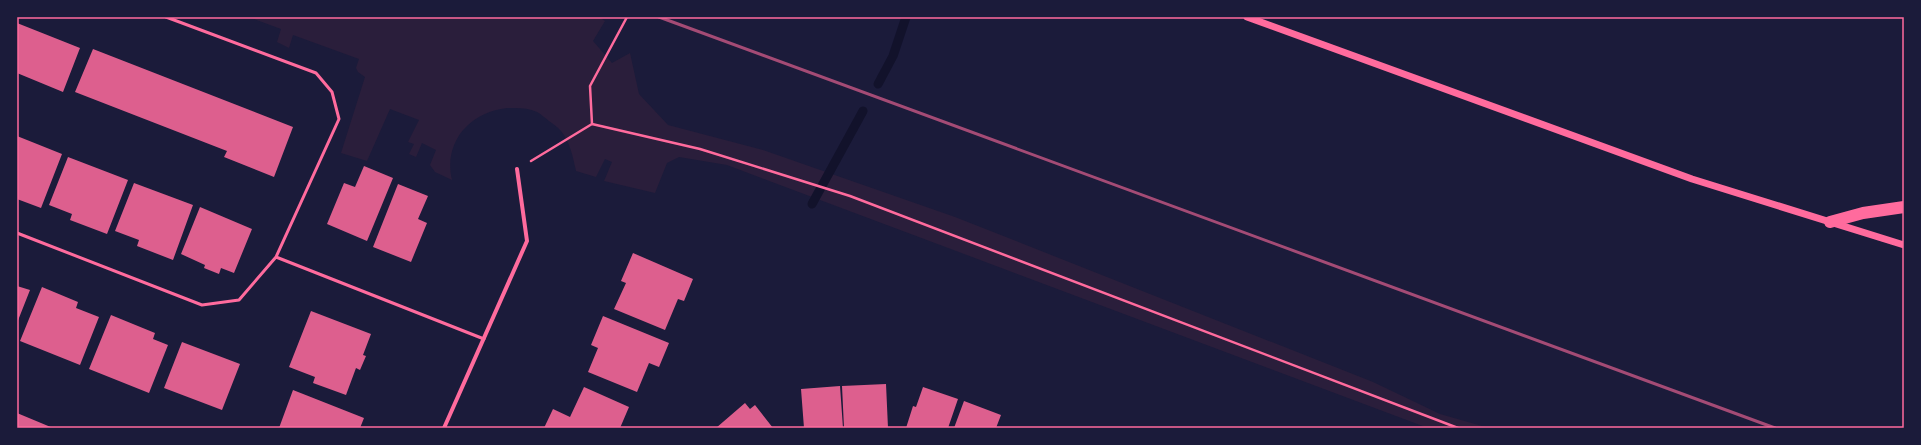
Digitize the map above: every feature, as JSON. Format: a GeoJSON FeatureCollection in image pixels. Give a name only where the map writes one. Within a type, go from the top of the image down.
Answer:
{"type":"FeatureCollection","features":[{"type":"Feature","properties":{"kind":"highway"},"geometry":{"type":"LineString","coordinates":[[1830,222],[1863,213],[1904,207]]}},
{"type":"Feature","properties":{"kind":"street"},"geometry":{"type":"LineString","coordinates":[[1247,17],[1692,179],[1904,245]]}},
{"type":"Feature","properties":{"kind":"street"},"geometry":{"type":"LineString","coordinates":[[444,428],[527,241],[517,169]]}},
{"type":"Feature","properties":{"kind":"lane"},"geometry":{"type":"LineString","coordinates":[[17,233],[202,306],[239,300],[276,257],[339,118],[332,92],[316,73],[166,17]]}},
{"type":"Feature","properties":{"kind":"lane"},"geometry":{"type":"LineString","coordinates":[[276,257],[484,339]]}},
{"type":"Feature","properties":{"kind":"path"},"geometry":{"type":"LineString","coordinates":[[592,124],[590,86],[600,71],[611,44],[627,17]]}},
{"type":"Feature","properties":{"kind":"path"},"geometry":{"type":"LineString","coordinates":[[517,169],[592,124],[700,149],[850,196],[1458,428]]}},
{"type":"Feature","properties":{"kind":"shaded area"},"geometry":{"type":"Polygon","coordinates":[[[249,17],[599,17],[605,21],[593,41],[612,63],[630,53],[639,94],[668,125],[763,150],[955,217],[1373,382],[1440,414],[1489,428],[1428,428],[727,165],[679,157],[667,163],[655,193],[604,181],[612,162],[605,159],[596,177],[576,171],[569,145],[564,135],[557,127],[540,114],[530,109],[507,108],[493,111],[481,116],[471,123],[455,142],[451,154],[450,166],[452,180],[435,172],[430,165],[436,150],[422,143],[416,157],[409,154],[414,144],[408,142],[419,120],[390,109],[367,161],[341,153],[365,77],[358,72],[356,68],[359,59],[293,35],[289,48],[277,42],[281,29],[249,17]]]}},
{"type":"Feature","properties":{"kind":"building"},"geometry":{"type":"Polygon","coordinates":[[[17,23],[80,48],[63,92],[17,73],[17,23]]]}},
{"type":"Feature","properties":{"kind":"building"},"geometry":{"type":"Polygon","coordinates":[[[93,49],[293,127],[274,177],[224,157],[227,151],[75,92],[93,49]]]}},
{"type":"Feature","properties":{"kind":"building"},"geometry":{"type":"Polygon","coordinates":[[[17,136],[62,154],[41,208],[17,199],[17,136]]]}},
{"type":"Feature","properties":{"kind":"building"},"geometry":{"type":"Polygon","coordinates":[[[68,157],[128,180],[107,234],[70,220],[72,214],[49,205],[68,157]]]}},
{"type":"Feature","properties":{"kind":"building"},"geometry":{"type":"Polygon","coordinates":[[[364,166],[393,178],[367,241],[327,224],[344,183],[355,187],[364,166]]]}},
{"type":"Feature","properties":{"kind":"building"},"geometry":{"type":"Polygon","coordinates":[[[134,183],[193,205],[173,260],[137,246],[139,240],[115,231],[134,183]]]}},
{"type":"Feature","properties":{"kind":"building"},"geometry":{"type":"Polygon","coordinates":[[[398,184],[428,196],[418,219],[427,223],[411,262],[373,247],[398,184]]]}},
{"type":"Feature","properties":{"kind":"building"},"geometry":{"type":"Polygon","coordinates":[[[200,207],[252,229],[234,273],[221,268],[219,274],[204,268],[205,265],[181,254],[200,207]]]}},
{"type":"Feature","properties":{"kind":"building"},"geometry":{"type":"Polygon","coordinates":[[[633,253],[693,279],[684,301],[678,299],[665,330],[614,309],[626,283],[621,281],[633,253]]]}},
{"type":"Feature","properties":{"kind":"building"},"geometry":{"type":"Polygon","coordinates":[[[17,286],[30,290],[17,323],[17,286]]]}},
{"type":"Feature","properties":{"kind":"building"},"geometry":{"type":"Polygon","coordinates":[[[42,287],[78,302],[76,308],[99,317],[80,365],[20,341],[42,287]]]}},
{"type":"Feature","properties":{"kind":"building"},"geometry":{"type":"Polygon","coordinates":[[[311,311],[371,334],[363,355],[366,356],[360,370],[356,368],[346,395],[313,383],[315,377],[289,367],[311,311]]]}},
{"type":"Feature","properties":{"kind":"building"},"geometry":{"type":"Polygon","coordinates":[[[111,315],[155,333],[153,339],[168,345],[149,393],[89,369],[111,315]]]}},
{"type":"Feature","properties":{"kind":"building"},"geometry":{"type":"Polygon","coordinates":[[[603,316],[669,343],[659,367],[649,363],[637,392],[588,372],[598,348],[591,345],[603,316]]]}},
{"type":"Feature","properties":{"kind":"building"},"geometry":{"type":"Polygon","coordinates":[[[182,342],[240,364],[222,410],[164,388],[182,342]]]}},
{"type":"Feature","properties":{"kind":"building"},"geometry":{"type":"Polygon","coordinates":[[[886,384],[888,428],[844,428],[842,386],[886,384]]]}},
{"type":"Feature","properties":{"kind":"building"},"geometry":{"type":"Polygon","coordinates":[[[840,386],[843,428],[804,428],[801,389],[840,386]]]}},
{"type":"Feature","properties":{"kind":"building"},"geometry":{"type":"Polygon","coordinates":[[[584,387],[629,407],[620,428],[544,428],[553,409],[570,417],[584,387]]]}},
{"type":"Feature","properties":{"kind":"building"},"geometry":{"type":"Polygon","coordinates":[[[923,387],[958,399],[948,428],[906,428],[913,406],[916,407],[923,387]]]}},
{"type":"Feature","properties":{"kind":"building"},"geometry":{"type":"Polygon","coordinates":[[[293,390],[364,418],[360,428],[279,428],[293,390]]]}},
{"type":"Feature","properties":{"kind":"building"},"geometry":{"type":"Polygon","coordinates":[[[964,401],[1001,415],[996,428],[954,428],[964,401]]]}},
{"type":"Feature","properties":{"kind":"building"},"geometry":{"type":"Polygon","coordinates":[[[745,403],[750,409],[755,405],[773,428],[716,428],[745,403]]]}},
{"type":"Feature","properties":{"kind":"building"},"geometry":{"type":"Polygon","coordinates":[[[17,413],[53,428],[17,428],[17,413]]]}},
{"type":"Feature","properties":{"kind":"waterway"},"geometry":{"type":"LineString","coordinates":[[878,84],[893,56],[906,17]]}},
{"type":"Feature","properties":{"kind":"waterway"},"geometry":{"type":"LineString","coordinates":[[812,204],[863,111]]}},
{"type":"Feature","properties":{"kind":"railway"},"geometry":{"type":"LineString","coordinates":[[659,17],[1775,428]]}}]}
